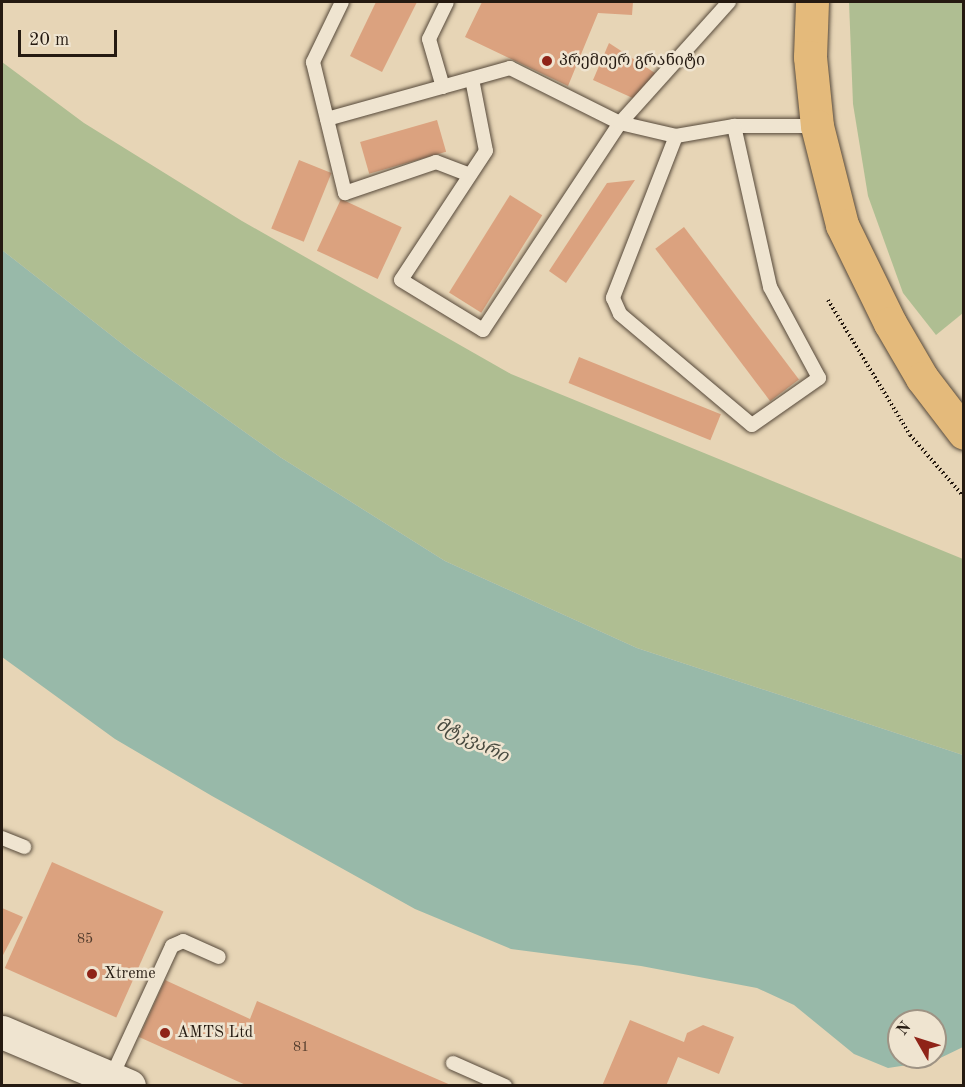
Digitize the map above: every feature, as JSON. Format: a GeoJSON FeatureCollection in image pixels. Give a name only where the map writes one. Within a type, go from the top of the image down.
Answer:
{"type":"FeatureCollection","features":[{"type":"Feature","properties":{"kind":"main road"},"geometry":{"type":"LineString","coordinates":[[812,2],[810,57],[818,126],[830,184],[852,245],[917,369],[963,433]]}},
{"type":"Feature","properties":{"kind":"main road"},"geometry":{"type":"LineString","coordinates":[[2,1032],[120,1082]]}},
{"type":"Feature","properties":{"kind":"lane"},"geometry":{"type":"LineString","coordinates":[[342,2],[313,62],[345,193],[436,162],[470,176]]}},
{"type":"Feature","properties":{"kind":"lane"},"geometry":{"type":"LineString","coordinates":[[443,87],[429,39],[447,2]]}},
{"type":"Feature","properties":{"kind":"lane"},"geometry":{"type":"LineString","coordinates":[[472,79],[486,151],[401,280],[483,330],[620,123],[729,2]]}},
{"type":"Feature","properties":{"kind":"lane"},"geometry":{"type":"LineString","coordinates":[[327,119],[510,68],[620,123],[676,136],[734,126],[818,126]]}},
{"type":"Feature","properties":{"kind":"lane"},"geometry":{"type":"LineString","coordinates":[[676,136],[613,298],[620,314],[752,424],[819,378],[770,288],[734,126]]}},
{"type":"Feature","properties":{"kind":"lane"},"geometry":{"type":"LineString","coordinates":[[2,838],[24,847]]}},
{"type":"Feature","properties":{"kind":"lane"},"geometry":{"type":"LineString","coordinates":[[120,1082],[172,946],[183,941],[219,957]]}},
{"type":"Feature","properties":{"kind":"lane"},"geometry":{"type":"LineString","coordinates":[[453,1063],[505,1086]]}},
{"type":"Feature","properties":{"kind":"path"},"geometry":{"type":"LineString","coordinates":[[828,300],[910,435],[963,497]]}},
{"type":"Feature","properties":{"kind":"shaded area"},"geometry":{"type":"Polygon","coordinates":[[[849,2],[963,2],[963,313],[936,335],[903,293],[868,196],[853,104],[849,2]]]}},
{"type":"Feature","properties":{"kind":"shaded area"},"geometry":{"type":"Polygon","coordinates":[[[2,62],[84,123],[242,221],[511,374],[963,559],[963,755],[637,648],[445,561],[280,457],[134,353],[2,250],[2,62]]]}},
{"type":"Feature","properties":{"kind":"water","name":"მტკვარი"},"geometry":{"type":"Polygon","coordinates":[[[2,250],[134,353],[280,457],[445,561],[637,648],[963,755],[963,1047],[947,1055],[947,1009],[887,1009],[887,1068],[854,1054],[794,1005],[757,988],[641,966],[511,949],[415,909],[115,739],[2,657],[2,250]]]}},
{"type":"Feature","properties":{"kind":"building"},"geometry":{"type":"Polygon","coordinates":[[[376,2],[417,2],[382,72],[350,56],[376,2]]]}},
{"type":"Feature","properties":{"kind":"building","name":"პრემიერ გრანიტი"},"geometry":{"type":"Polygon","coordinates":[[[482,2],[633,2],[632,15],[598,13],[568,86],[465,37],[482,2]]]}},
{"type":"Feature","properties":{"kind":"building"},"geometry":{"type":"Polygon","coordinates":[[[609,43],[655,73],[637,100],[593,80],[609,43]]]}},
{"type":"Feature","properties":{"kind":"building"},"geometry":{"type":"Polygon","coordinates":[[[437,120],[446,152],[369,174],[360,142],[437,120]]]}},
{"type":"Feature","properties":{"kind":"building"},"geometry":{"type":"Polygon","coordinates":[[[299,160],[331,173],[304,242],[271,229],[299,160]]]}},
{"type":"Feature","properties":{"kind":"building"},"geometry":{"type":"Polygon","coordinates":[[[635,180],[566,283],[549,271],[607,183],[635,180]]]}},
{"type":"Feature","properties":{"kind":"building"},"geometry":{"type":"Polygon","coordinates":[[[510,195],[542,215],[481,313],[449,293],[510,195]]]}},
{"type":"Feature","properties":{"kind":"building"},"geometry":{"type":"Polygon","coordinates":[[[341,199],[402,227],[378,279],[317,251],[341,199]]]}},
{"type":"Feature","properties":{"kind":"building"},"geometry":{"type":"Polygon","coordinates":[[[684,227],[799,380],[770,401],[655,249],[684,227]]]}},
{"type":"Feature","properties":{"kind":"building"},"geometry":{"type":"Polygon","coordinates":[[[579,357],[721,414],[710,440],[569,383],[579,357]]]}},
{"type":"Feature","properties":{"kind":"building"},"geometry":{"type":"Polygon","coordinates":[[[52,862],[163,912],[116,1018],[5,968],[52,862]]]}},
{"type":"Feature","properties":{"kind":"building"},"geometry":{"type":"Polygon","coordinates":[[[2,908],[23,917],[2,957],[2,908]]]}},
{"type":"Feature","properties":{"kind":"building"},"geometry":{"type":"Polygon","coordinates":[[[165,980],[250,1019],[257,1001],[453,1086],[248,1086],[139,1037],[165,980]]]}},
{"type":"Feature","properties":{"kind":"building"},"geometry":{"type":"Polygon","coordinates":[[[630,1020],[684,1042],[687,1033],[703,1025],[734,1037],[719,1074],[678,1057],[666,1086],[602,1086],[630,1020]]]}},
{"type":"Feature","properties":{"kind":"place","name":"პრემიერ გრანიტი"},"geometry":{"type":"Point","coordinates":[547,61]}},
{"type":"Feature","properties":{"kind":"place","name":"Xtreme"},"geometry":{"type":"Point","coordinates":[92,974]}},
{"type":"Feature","properties":{"kind":"place","name":"AMTS Ltd"},"geometry":{"type":"Point","coordinates":[165,1033]}}]}
